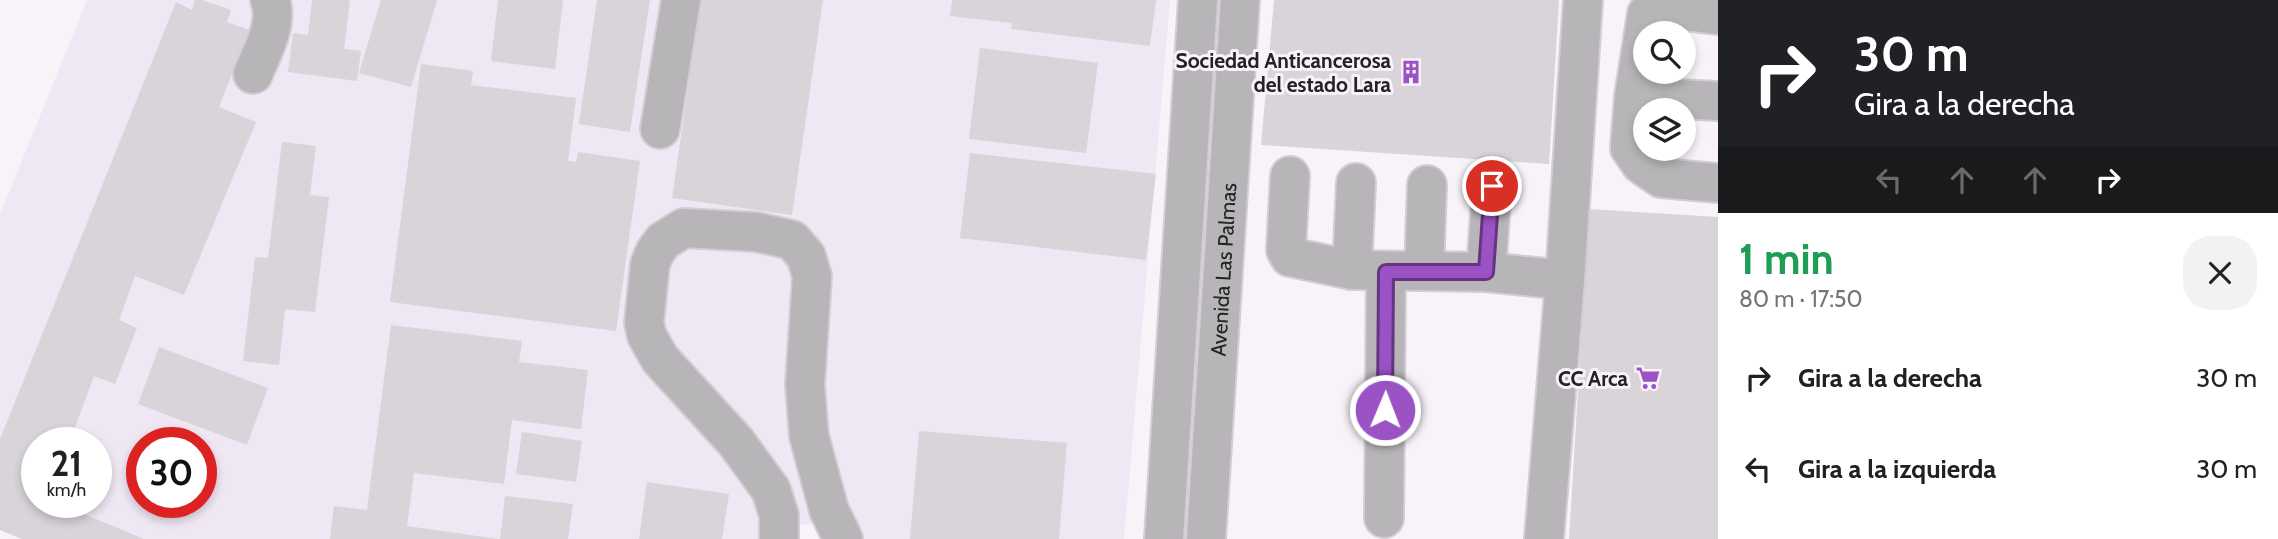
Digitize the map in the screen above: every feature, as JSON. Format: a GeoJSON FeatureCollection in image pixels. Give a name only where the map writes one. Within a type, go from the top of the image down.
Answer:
{"type":"FeatureCollection","features":[{"type":"Feature","properties":{"kind":"street"},"geometry":{"type":"LineString","coordinates":[[253,74],[271,30],[271,0]]}},
{"type":"Feature","properties":{"kind":"street"},"geometry":{"type":"LineString","coordinates":[[660,129],[681,0]]}},
{"type":"Feature","properties":{"kind":"street","name":"Avenida Las Palmas"},"geometry":{"type":"LineString","coordinates":[[1164,539],[1198,0]]}},
{"type":"Feature","properties":{"kind":"street","name":"Avenida Las Palmas"},"geometry":{"type":"LineString","coordinates":[[1206,539],[1240,0]]}},
{"type":"Feature","properties":{"kind":"street"},"geometry":{"type":"LineString","coordinates":[[1544,539],[1565,280],[1583,0]]}},
{"type":"Feature","properties":{"kind":"street"},"geometry":{"type":"LineString","coordinates":[[1718,15],[1659,8],[1647,14],[1634,97],[1630,148],[1641,164],[1661,178],[1718,183]]}},
{"type":"Feature","properties":{"kind":"street"},"geometry":{"type":"LineString","coordinates":[[1634,97],[1718,101]]}},
{"type":"Feature","properties":{"kind":"street"},"geometry":{"type":"LineString","coordinates":[[1290,176],[1290,257],[1369,271],[1486,272],[1565,280]]}},
{"type":"Feature","properties":{"kind":"street"},"geometry":{"type":"LineString","coordinates":[[1356,183],[1369,271],[1384,518]]}},
{"type":"Feature","properties":{"kind":"street"},"geometry":{"type":"LineString","coordinates":[[1424,271],[1427,185]]}},
{"type":"Feature","properties":{"kind":"street"},"geometry":{"type":"LineString","coordinates":[[1486,272],[1492,186]]}},
{"type":"Feature","properties":{"kind":"street"},"geometry":{"type":"LineString","coordinates":[[779,539],[779,515],[771,490],[736,442],[660,359],[647,336],[644,323],[650,264],[663,241],[684,228],[756,232],[792,240],[806,256],[812,276],[805,385],[809,436],[829,510],[843,539]]}},
{"type":"Feature","properties":{"kind":"shaded area"},"geometry":{"type":"Polygon","coordinates":[[[87,0],[1170,0],[1124,539],[865,539],[846,520],[773,528],[769,539],[22,539],[0,530],[0,215],[87,0]]]}},
{"type":"Feature","properties":{"kind":"building"},"geometry":{"type":"Polygon","coordinates":[[[195,0],[202,0],[231,10],[227,22],[249,30],[219,107],[256,122],[184,295],[135,276],[119,320],[137,328],[115,384],[94,376],[75,427],[21,427],[21,518],[93,518],[144,539],[22,539],[0,530],[0,439],[176,2],[192,10],[195,0]]]}},
{"type":"Feature","properties":{"kind":"building"},"geometry":{"type":"Polygon","coordinates":[[[312,0],[350,0],[344,49],[361,51],[357,81],[288,72],[293,33],[308,35],[312,0]]]}},
{"type":"Feature","properties":{"kind":"building"},"geometry":{"type":"Polygon","coordinates":[[[381,0],[437,0],[411,87],[359,73],[381,0]]]}},
{"type":"Feature","properties":{"kind":"building"},"geometry":{"type":"Polygon","coordinates":[[[498,0],[563,0],[555,69],[491,61],[498,0]]]}},
{"type":"Feature","properties":{"kind":"building"},"geometry":{"type":"Polygon","coordinates":[[[597,0],[650,0],[630,132],[579,124],[597,0]]]}},
{"type":"Feature","properties":{"kind":"building"},"geometry":{"type":"Polygon","coordinates":[[[701,0],[823,0],[792,215],[672,198],[701,0]]]}},
{"type":"Feature","properties":{"kind":"building"},"geometry":{"type":"Polygon","coordinates":[[[952,0],[1156,0],[1150,46],[1011,29],[1012,23],[950,16],[952,0]]]}},
{"type":"Feature","properties":{"kind":"building","name":"Sociedad Anticancerosa del estado Lara"},"geometry":{"type":"Polygon","coordinates":[[[1274,0],[1559,0],[1549,164],[1261,145],[1274,0]]]}},
{"type":"Feature","properties":{"kind":"building"},"geometry":{"type":"Polygon","coordinates":[[[980,48],[1098,63],[1086,153],[969,139],[980,48]]]}},
{"type":"Feature","properties":{"kind":"building"},"geometry":{"type":"Polygon","coordinates":[[[421,64],[473,71],[471,85],[576,98],[568,161],[576,162],[578,152],[640,161],[616,331],[390,302],[421,64]]]}},
{"type":"Feature","properties":{"kind":"building"},"geometry":{"type":"Polygon","coordinates":[[[282,142],[316,146],[310,195],[329,197],[315,312],[285,309],[279,365],[243,361],[255,257],[268,258],[282,142]]]}},
{"type":"Feature","properties":{"kind":"building"},"geometry":{"type":"Polygon","coordinates":[[[970,153],[1156,174],[1146,260],[960,238],[970,153]]]}},
{"type":"Feature","properties":{"kind":"building","name":"CC Arca"},"geometry":{"type":"Polygon","coordinates":[[[1589,209],[1718,217],[1718,539],[1569,539],[1589,209]]]}},
{"type":"Feature","properties":{"kind":"building"},"geometry":{"type":"Polygon","coordinates":[[[391,325],[522,341],[519,362],[588,370],[581,429],[512,420],[504,484],[414,473],[407,526],[498,539],[330,539],[334,506],[367,510],[391,325]]]}},
{"type":"Feature","properties":{"kind":"building"},"geometry":{"type":"Polygon","coordinates":[[[159,347],[268,388],[247,445],[217,434],[217,427],[199,427],[138,404],[159,347]]]}},
{"type":"Feature","properties":{"kind":"building"},"geometry":{"type":"Polygon","coordinates":[[[919,431],[1067,443],[1059,539],[910,539],[919,431]]]}},
{"type":"Feature","properties":{"kind":"building"},"geometry":{"type":"Polygon","coordinates":[[[522,432],[582,441],[576,482],[516,474],[522,432]]]}},
{"type":"Feature","properties":{"kind":"building"},"geometry":{"type":"Polygon","coordinates":[[[647,482],[729,494],[722,539],[639,539],[647,482]]]}},
{"type":"Feature","properties":{"kind":"building"},"geometry":{"type":"Polygon","coordinates":[[[505,496],[573,504],[568,539],[500,539],[505,496]]]}},
{"type":"Feature","properties":{"kind":"place","name":"Sociedad Anticancerosa del estado Lara"},"geometry":{"type":"Point","coordinates":[1411,72]}},
{"type":"Feature","properties":{"kind":"place","name":"CC Arca"},"geometry":{"type":"Point","coordinates":[1648,378]}},
{"type":"Feature","properties":{"kind":"route"},"geometry":{"type":"LineString","coordinates":[[1385,410],[1386,272],[1486,272],[1492,186]]}}]}
